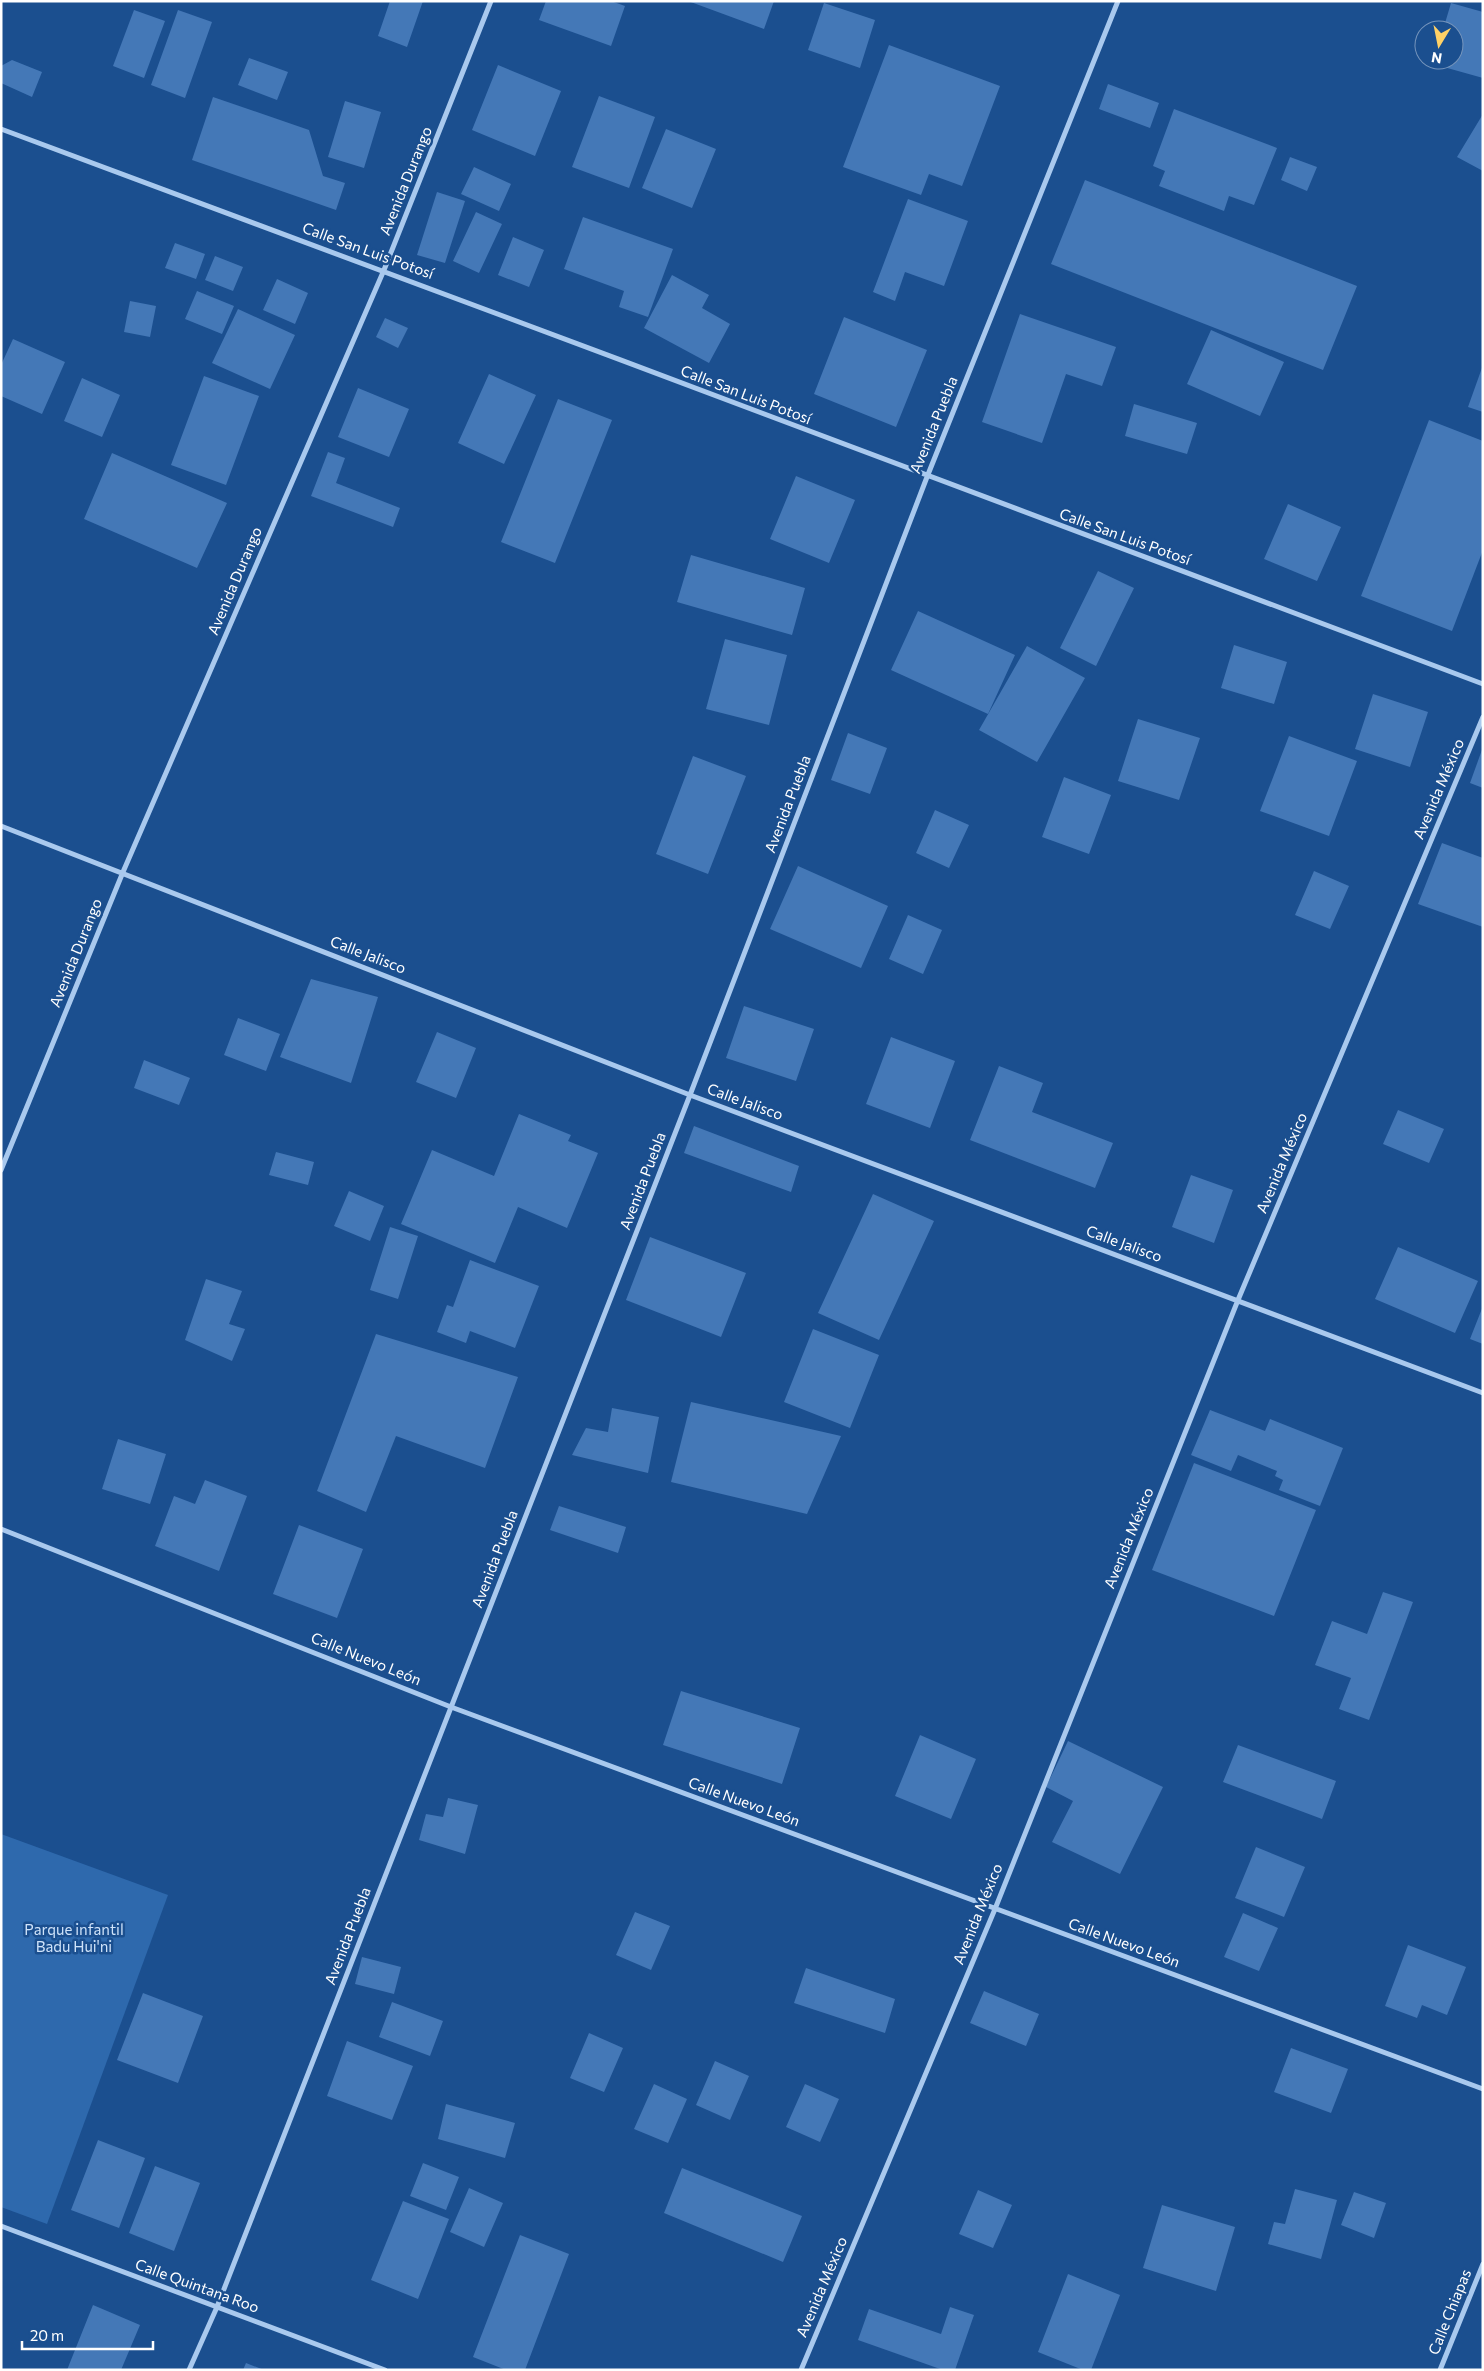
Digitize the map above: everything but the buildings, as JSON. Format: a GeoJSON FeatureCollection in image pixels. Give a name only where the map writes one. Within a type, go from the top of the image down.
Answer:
{"type":"FeatureCollection","features":[{"type":"Feature","properties":{"kind":"street","name":"Avenida Durango"},"geometry":{"type":"LineString","coordinates":[[1,1170],[123,872],[384,270],[491,1]]}},
{"type":"Feature","properties":{"kind":"street","name":"Avenida Puebla"},"geometry":{"type":"LineString","coordinates":[[189,2370],[217,2307],[690,1095],[927,476],[1118,1]]}},
{"type":"Feature","properties":{"kind":"street","name":"Calle San Luis Potosí"},"geometry":{"type":"LineString","coordinates":[[1,129],[384,270],[1483,684]]}},
{"type":"Feature","properties":{"kind":"street","name":"Avenida México"},"geometry":{"type":"LineString","coordinates":[[802,2370],[994,1909],[1238,1300],[1483,717]]}},
{"type":"Feature","properties":{"kind":"street","name":"Calle Jalisco"},"geometry":{"type":"LineString","coordinates":[[1,826],[123,872],[690,1095],[1483,1393]]}},
{"type":"Feature","properties":{"kind":"street","name":"Calle Nuevo León"},"geometry":{"type":"LineString","coordinates":[[1,1529],[451,1706],[1483,2089]]}},
{"type":"Feature","properties":{"kind":"street","name":"Calle Quintana Roo"},"geometry":{"type":"LineString","coordinates":[[1,2226],[385,2370]]}},
{"type":"Feature","properties":{"kind":"street","name":"Calle Chiapas"},"geometry":{"type":"LineString","coordinates":[[1440,2370],[1483,2264]]}},
{"type":"Feature","properties":{"kind":"green space","name":"Parque infantil Badu Hui'ni"},"geometry":{"type":"Polygon","coordinates":[[[1,1834],[168,1895],[47,2224],[1,2207],[1,1834]]]}}]}
